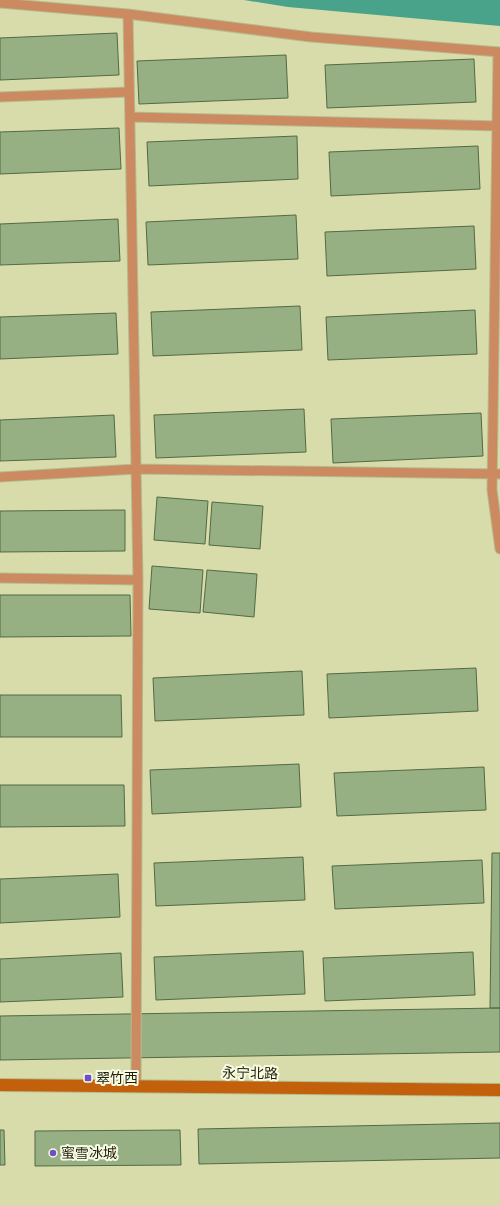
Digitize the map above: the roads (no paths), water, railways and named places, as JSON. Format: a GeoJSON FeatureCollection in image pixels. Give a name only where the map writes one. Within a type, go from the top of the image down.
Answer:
{"type":"FeatureCollection","features":[{"type":"Feature","properties":{"kind":"main road","name":"永宁北路"},"geometry":{"type":"LineString","coordinates":[[0,1085],[500,1090]]}},
{"type":"Feature","properties":{"kind":"lane"},"geometry":{"type":"LineString","coordinates":[[0,3],[128,14],[311,37],[499,52],[496,474],[492,490],[500,549]]}},
{"type":"Feature","properties":{"kind":"lane"},"geometry":{"type":"LineString","coordinates":[[128,14],[138,580],[136,1086]]}},
{"type":"Feature","properties":{"kind":"lane"},"geometry":{"type":"LineString","coordinates":[[0,97],[129,92]]}},
{"type":"Feature","properties":{"kind":"lane"},"geometry":{"type":"LineString","coordinates":[[130,117],[499,126]]}},
{"type":"Feature","properties":{"kind":"lane"},"geometry":{"type":"LineString","coordinates":[[0,477],[136,469],[496,474]]}},
{"type":"Feature","properties":{"kind":"lane"},"geometry":{"type":"LineString","coordinates":[[0,578],[138,580]]}},
{"type":"Feature","properties":{"kind":"water"},"geometry":{"type":"Polygon","coordinates":[[[244,0],[500,0],[500,26],[288,7],[244,0]]]}},
{"type":"Feature","properties":{"kind":"place","name":"翠竹西"},"geometry":{"type":"Point","coordinates":[88,1078]}},
{"type":"Feature","properties":{"kind":"place","name":"蜜雪冰城"},"geometry":{"type":"Point","coordinates":[53,1153]}}]}
